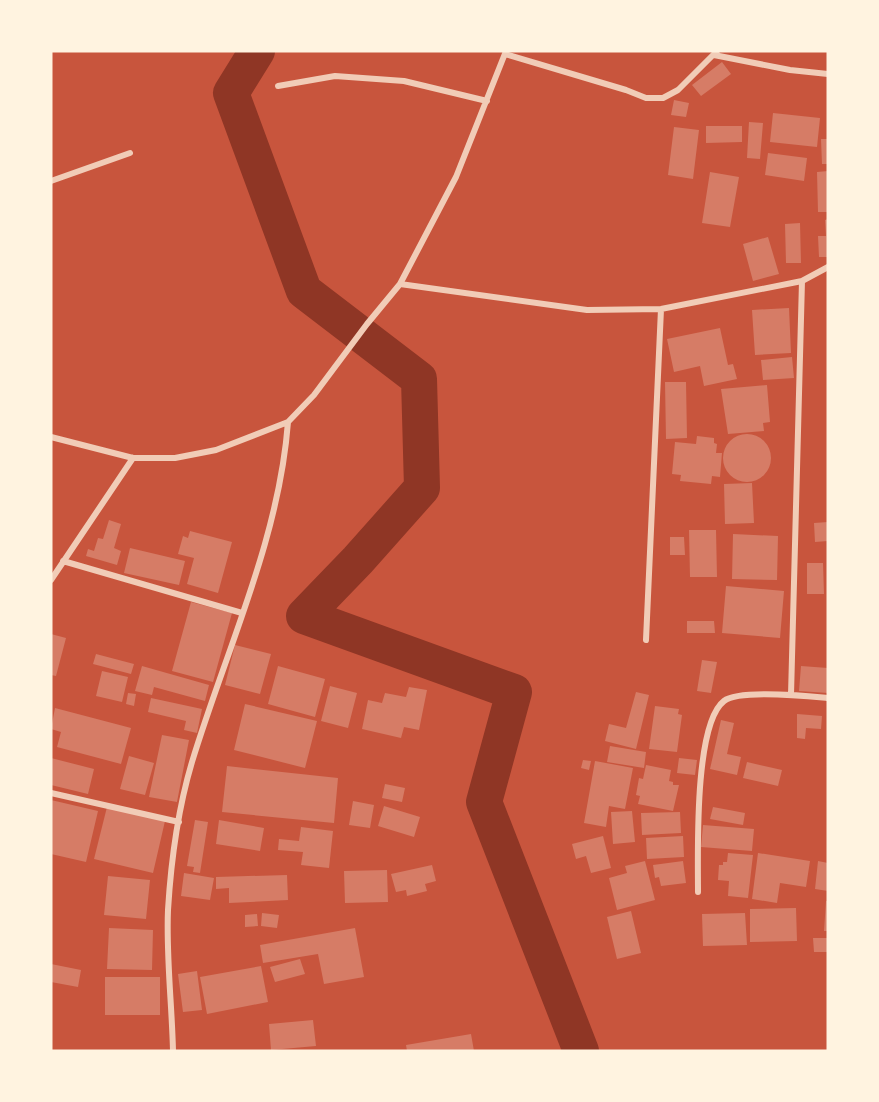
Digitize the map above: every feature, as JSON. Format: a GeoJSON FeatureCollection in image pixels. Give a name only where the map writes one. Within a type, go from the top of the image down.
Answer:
{"type":"FeatureCollection","features":[{"type":"Feature","properties":{"kind":"street"},"geometry":{"type":"LineString","coordinates":[[51,437],[133,458],[174,458],[216,450],[288,422],[314,395],[400,284],[456,177],[506,53],[646,98],[663,98],[678,90],[716,53],[790,70],[828,74]]}},
{"type":"Feature","properties":{"kind":"street"},"geometry":{"type":"LineString","coordinates":[[278,86],[335,76],[404,81],[487,101]]}},
{"type":"Feature","properties":{"kind":"street"},"geometry":{"type":"LineString","coordinates":[[51,182],[130,153]]}},
{"type":"Feature","properties":{"kind":"street"},"geometry":{"type":"LineString","coordinates":[[400,284],[587,310],[661,309],[802,281],[828,267]]}},
{"type":"Feature","properties":{"kind":"street"},"geometry":{"type":"LineString","coordinates":[[791,695],[802,281]]}},
{"type":"Feature","properties":{"kind":"street"},"geometry":{"type":"LineString","coordinates":[[646,640],[661,309]]}},
{"type":"Feature","properties":{"kind":"street"},"geometry":{"type":"LineString","coordinates":[[173,1051],[168,912],[172,862],[179,822],[192,764],[263,552],[285,458],[288,422]]}},
{"type":"Feature","properties":{"kind":"street"},"geometry":{"type":"LineString","coordinates":[[51,580],[133,458]]}},
{"type":"Feature","properties":{"kind":"street"},"geometry":{"type":"LineString","coordinates":[[63,561],[242,613]]}},
{"type":"Feature","properties":{"kind":"street"},"geometry":{"type":"LineString","coordinates":[[698,892],[698,807],[708,725],[715,712],[724,701],[735,696],[791,695],[828,698]]}},
{"type":"Feature","properties":{"kind":"street"},"geometry":{"type":"LineString","coordinates":[[51,793],[179,822]]}},
{"type":"Feature","properties":{"kind":"building"},"geometry":{"type":"Polygon","coordinates":[[[722,62],[731,74],[701,96],[692,85],[722,62]]]}},
{"type":"Feature","properties":{"kind":"building"},"geometry":{"type":"Polygon","coordinates":[[[674,100],[689,103],[686,117],[671,115],[674,100]]]}},
{"type":"Feature","properties":{"kind":"building"},"geometry":{"type":"Polygon","coordinates":[[[773,113],[820,118],[817,147],[770,142],[773,113]]]}},
{"type":"Feature","properties":{"kind":"building"},"geometry":{"type":"Polygon","coordinates":[[[749,122],[763,123],[760,159],[747,158],[749,122]]]}},
{"type":"Feature","properties":{"kind":"building"},"geometry":{"type":"Polygon","coordinates":[[[706,126],[742,126],[742,142],[706,143],[706,126]]]}},
{"type":"Feature","properties":{"kind":"building"},"geometry":{"type":"Polygon","coordinates":[[[674,127],[699,130],[693,179],[668,175],[674,127]]]}},
{"type":"Feature","properties":{"kind":"building"},"geometry":{"type":"Polygon","coordinates":[[[821,139],[828,139],[828,164],[822,164],[821,139]]]}},
{"type":"Feature","properties":{"kind":"building"},"geometry":{"type":"Polygon","coordinates":[[[768,153],[807,158],[804,181],[765,175],[768,153]]]}},
{"type":"Feature","properties":{"kind":"building"},"geometry":{"type":"Polygon","coordinates":[[[828,171],[828,212],[818,212],[817,172],[828,171]]]}},
{"type":"Feature","properties":{"kind":"building"},"geometry":{"type":"Polygon","coordinates":[[[710,172],[739,177],[730,227],[702,223],[710,172]]]}},
{"type":"Feature","properties":{"kind":"building"},"geometry":{"type":"Polygon","coordinates":[[[828,219],[828,257],[819,257],[818,236],[826,236],[825,220],[828,219]]]}},
{"type":"Feature","properties":{"kind":"building"},"geometry":{"type":"Polygon","coordinates":[[[800,223],[801,263],[786,263],[785,224],[800,223]]]}},
{"type":"Feature","properties":{"kind":"building"},"geometry":{"type":"Polygon","coordinates":[[[768,237],[779,274],[753,281],[743,244],[768,237]]]}},
{"type":"Feature","properties":{"kind":"building"},"geometry":{"type":"Polygon","coordinates":[[[789,308],[791,353],[755,355],[752,310],[789,308]]]}},
{"type":"Feature","properties":{"kind":"building"},"geometry":{"type":"Polygon","coordinates":[[[720,328],[728,365],[733,364],[737,379],[704,386],[700,366],[674,372],[667,339],[720,328]]]}},
{"type":"Feature","properties":{"kind":"building"},"geometry":{"type":"Polygon","coordinates":[[[792,357],[794,378],[763,380],[761,360],[792,357]]]}},
{"type":"Feature","properties":{"kind":"building"},"geometry":{"type":"Polygon","coordinates":[[[665,382],[686,382],[687,438],[666,439],[665,382]]]}},
{"type":"Feature","properties":{"kind":"building"},"geometry":{"type":"Polygon","coordinates":[[[767,385],[770,422],[763,423],[764,431],[728,434],[721,389],[767,385]]]}},
{"type":"Feature","properties":{"kind":"building"},"geometry":{"type":"Polygon","coordinates":[[[747,434],[764,441],[771,458],[764,475],[747,482],[730,475],[723,458],[730,441],[747,434]]]}},
{"type":"Feature","properties":{"kind":"building"},"geometry":{"type":"Polygon","coordinates":[[[697,436],[714,438],[714,443],[717,444],[716,453],[722,453],[720,477],[712,476],[711,484],[680,481],[681,475],[672,474],[675,442],[696,444],[697,436]]]}},
{"type":"Feature","properties":{"kind":"building"},"geometry":{"type":"Polygon","coordinates":[[[752,483],[754,523],[725,524],[724,484],[752,483]]]}},
{"type":"Feature","properties":{"kind":"building"},"geometry":{"type":"Polygon","coordinates":[[[109,520],[121,524],[114,548],[121,551],[117,565],[86,556],[88,549],[94,551],[98,538],[103,539],[109,520]]]}},
{"type":"Feature","properties":{"kind":"building"},"geometry":{"type":"Polygon","coordinates":[[[828,522],[828,541],[815,542],[814,523],[828,522]]]}},
{"type":"Feature","properties":{"kind":"building"},"geometry":{"type":"Polygon","coordinates":[[[689,530],[716,530],[717,577],[690,577],[689,530]]]}},
{"type":"Feature","properties":{"kind":"building"},"geometry":{"type":"Polygon","coordinates":[[[190,531],[232,542],[218,593],[187,584],[194,558],[178,554],[183,536],[188,538],[190,531]]]}},
{"type":"Feature","properties":{"kind":"building"},"geometry":{"type":"Polygon","coordinates":[[[733,534],[778,536],[777,580],[732,579],[733,534]]]}},
{"type":"Feature","properties":{"kind":"building"},"geometry":{"type":"Polygon","coordinates":[[[670,537],[684,537],[685,555],[670,555],[670,537]]]}},
{"type":"Feature","properties":{"kind":"building"},"geometry":{"type":"Polygon","coordinates":[[[130,548],[185,561],[179,585],[124,573],[130,548]]]}},
{"type":"Feature","properties":{"kind":"building"},"geometry":{"type":"Polygon","coordinates":[[[807,563],[823,563],[824,594],[807,594],[807,563]]]}},
{"type":"Feature","properties":{"kind":"building"},"geometry":{"type":"Polygon","coordinates":[[[726,586],[784,591],[780,638],[722,633],[726,586]]]}},
{"type":"Feature","properties":{"kind":"building"},"geometry":{"type":"Polygon","coordinates":[[[191,602],[232,613],[213,682],[172,671],[191,602]]]}},
{"type":"Feature","properties":{"kind":"building"},"geometry":{"type":"Polygon","coordinates":[[[687,621],[714,621],[715,633],[687,633],[687,621]]]}},
{"type":"Feature","properties":{"kind":"building"},"geometry":{"type":"Polygon","coordinates":[[[51,634],[66,638],[56,676],[51,675],[51,634]]]}},
{"type":"Feature","properties":{"kind":"building"},"geometry":{"type":"Polygon","coordinates":[[[235,645],[271,654],[260,694],[225,685],[235,645]]]}},
{"type":"Feature","properties":{"kind":"building"},"geometry":{"type":"Polygon","coordinates":[[[96,654],[134,664],[131,674],[93,664],[96,654]]]}},
{"type":"Feature","properties":{"kind":"building"},"geometry":{"type":"Polygon","coordinates":[[[702,660],[717,662],[711,693],[697,691],[702,660]]]}},
{"type":"Feature","properties":{"kind":"building"},"geometry":{"type":"Polygon","coordinates":[[[142,666],[209,685],[205,701],[154,687],[152,695],[135,691],[142,666]]]}},
{"type":"Feature","properties":{"kind":"building"},"geometry":{"type":"Polygon","coordinates":[[[278,666],[325,679],[315,717],[268,704],[278,666]]]}},
{"type":"Feature","properties":{"kind":"building"},"geometry":{"type":"Polygon","coordinates":[[[801,666],[828,668],[828,693],[799,691],[801,666]]]}},
{"type":"Feature","properties":{"kind":"building"},"geometry":{"type":"Polygon","coordinates":[[[102,671],[128,677],[122,702],[96,696],[102,671]]]}},
{"type":"Feature","properties":{"kind":"building"},"geometry":{"type":"Polygon","coordinates":[[[330,686],[357,693],[348,728],[321,721],[330,686]]]}},
{"type":"Feature","properties":{"kind":"building"},"geometry":{"type":"Polygon","coordinates":[[[409,687],[427,690],[419,730],[404,727],[401,738],[362,729],[368,700],[382,703],[385,693],[406,697],[409,687]]]}},
{"type":"Feature","properties":{"kind":"building"},"geometry":{"type":"Polygon","coordinates":[[[636,692],[649,695],[636,749],[605,741],[609,724],[626,728],[636,692]]]}},
{"type":"Feature","properties":{"kind":"building"},"geometry":{"type":"Polygon","coordinates":[[[128,693],[136,694],[134,706],[126,704],[128,693]]]}},
{"type":"Feature","properties":{"kind":"building"},"geometry":{"type":"Polygon","coordinates":[[[151,698],[202,709],[197,733],[184,730],[186,721],[148,712],[151,698]]]}},
{"type":"Feature","properties":{"kind":"building"},"geometry":{"type":"Polygon","coordinates":[[[245,704],[317,721],[305,768],[234,750],[245,704]]]}},
{"type":"Feature","properties":{"kind":"building"},"geometry":{"type":"Polygon","coordinates":[[[655,706],[679,709],[678,714],[682,715],[677,752],[649,749],[655,706]]]}},
{"type":"Feature","properties":{"kind":"building"},"geometry":{"type":"Polygon","coordinates":[[[55,708],[131,728],[121,764],[57,747],[61,732],[51,729],[55,708]]]}},
{"type":"Feature","properties":{"kind":"building"},"geometry":{"type":"Polygon","coordinates":[[[797,714],[822,716],[821,729],[806,728],[805,739],[797,738],[797,714]]]}},
{"type":"Feature","properties":{"kind":"building"},"geometry":{"type":"Polygon","coordinates":[[[721,720],[734,723],[727,754],[741,757],[737,775],[710,769],[721,720]]]}},
{"type":"Feature","properties":{"kind":"building"},"geometry":{"type":"Polygon","coordinates":[[[162,735],[189,740],[177,802],[149,797],[162,735]]]}},
{"type":"Feature","properties":{"kind":"building"},"geometry":{"type":"Polygon","coordinates":[[[610,746],[646,752],[644,768],[607,762],[610,746]]]}},
{"type":"Feature","properties":{"kind":"building"},"geometry":{"type":"Polygon","coordinates":[[[129,756],[154,763],[145,795],[120,789],[129,756]]]}},
{"type":"Feature","properties":{"kind":"building"},"geometry":{"type":"Polygon","coordinates":[[[51,758],[94,769],[88,794],[51,785],[51,758]]]}},
{"type":"Feature","properties":{"kind":"building"},"geometry":{"type":"Polygon","coordinates":[[[679,758],[697,760],[695,775],[677,773],[679,758]]]}},
{"type":"Feature","properties":{"kind":"building"},"geometry":{"type":"Polygon","coordinates":[[[583,760],[591,761],[589,770],[581,768],[583,760]]]}},
{"type":"Feature","properties":{"kind":"building"},"geometry":{"type":"Polygon","coordinates":[[[595,761],[633,768],[625,809],[609,806],[606,827],[584,823],[595,761]]]}},
{"type":"Feature","properties":{"kind":"building"},"geometry":{"type":"Polygon","coordinates":[[[747,762],[782,770],[778,786],[743,778],[747,762]]]}},
{"type":"Feature","properties":{"kind":"building"},"geometry":{"type":"Polygon","coordinates":[[[646,765],[671,770],[669,781],[673,782],[673,785],[679,785],[673,811],[638,804],[640,796],[636,795],[639,778],[643,779],[646,765]]]}},
{"type":"Feature","properties":{"kind":"building"},"geometry":{"type":"Polygon","coordinates":[[[227,766],[338,778],[334,823],[222,812],[227,766]]]}},
{"type":"Feature","properties":{"kind":"building"},"geometry":{"type":"Polygon","coordinates":[[[385,784],[405,788],[402,802],[382,798],[385,784]]]}},
{"type":"Feature","properties":{"kind":"building"},"geometry":{"type":"Polygon","coordinates":[[[51,800],[98,811],[86,862],[51,854],[51,800]]]}},
{"type":"Feature","properties":{"kind":"building"},"geometry":{"type":"Polygon","coordinates":[[[353,801],[374,805],[370,828],[349,825],[353,801]]]}},
{"type":"Feature","properties":{"kind":"building"},"geometry":{"type":"Polygon","coordinates":[[[384,806],[420,817],[414,837],[378,826],[384,806]]]}},
{"type":"Feature","properties":{"kind":"building"},"geometry":{"type":"Polygon","coordinates":[[[107,807],[165,821],[153,873],[94,859],[107,807]]]}},
{"type":"Feature","properties":{"kind":"building"},"geometry":{"type":"Polygon","coordinates":[[[713,807],[745,813],[743,825],[710,819],[713,807]]]}},
{"type":"Feature","properties":{"kind":"building"},"geometry":{"type":"Polygon","coordinates":[[[632,811],[635,842],[613,844],[611,812],[632,811]]]}},
{"type":"Feature","properties":{"kind":"building"},"geometry":{"type":"Polygon","coordinates":[[[680,812],[681,833],[642,835],[641,813],[680,812]]]}},
{"type":"Feature","properties":{"kind":"building"},"geometry":{"type":"Polygon","coordinates":[[[195,820],[208,822],[200,873],[193,872],[194,867],[187,866],[195,820]]]}},
{"type":"Feature","properties":{"kind":"building"},"geometry":{"type":"Polygon","coordinates":[[[219,820],[264,828],[260,851],[216,844],[219,820]]]}},
{"type":"Feature","properties":{"kind":"building"},"geometry":{"type":"Polygon","coordinates":[[[703,825],[754,829],[752,851],[701,847],[703,825]]]}},
{"type":"Feature","properties":{"kind":"building"},"geometry":{"type":"Polygon","coordinates":[[[301,827],[333,831],[329,868],[301,865],[303,852],[278,850],[279,839],[299,841],[301,827]]]}},
{"type":"Feature","properties":{"kind":"building"},"geometry":{"type":"Polygon","coordinates":[[[603,836],[611,868],[591,873],[586,856],[576,859],[572,844],[603,836]]]}},
{"type":"Feature","properties":{"kind":"building"},"geometry":{"type":"Polygon","coordinates":[[[683,836],[684,857],[647,859],[646,838],[683,836]]]}},
{"type":"Feature","properties":{"kind":"building"},"geometry":{"type":"Polygon","coordinates":[[[728,853],[753,855],[748,898],[728,896],[729,881],[718,880],[719,865],[727,862],[728,853]]]}},
{"type":"Feature","properties":{"kind":"building"},"geometry":{"type":"Polygon","coordinates":[[[758,853],[810,861],[806,887],[780,883],[777,903],[752,899],[758,853]]]}},
{"type":"Feature","properties":{"kind":"building"},"geometry":{"type":"Polygon","coordinates":[[[645,861],[655,900],[617,910],[609,878],[627,873],[625,866],[645,861]]]}},
{"type":"Feature","properties":{"kind":"building"},"geometry":{"type":"Polygon","coordinates":[[[683,861],[686,883],[661,886],[659,877],[655,878],[653,865],[683,861]]]}},
{"type":"Feature","properties":{"kind":"building"},"geometry":{"type":"Polygon","coordinates":[[[818,861],[828,863],[828,891],[815,889],[818,861]]]}},
{"type":"Feature","properties":{"kind":"building"},"geometry":{"type":"Polygon","coordinates":[[[432,865],[436,881],[425,884],[427,891],[407,896],[406,890],[396,892],[391,874],[432,865]]]}},
{"type":"Feature","properties":{"kind":"building"},"geometry":{"type":"Polygon","coordinates":[[[387,870],[388,902],[345,903],[344,871],[387,870]]]}},
{"type":"Feature","properties":{"kind":"building"},"geometry":{"type":"Polygon","coordinates":[[[184,873],[214,878],[210,900],[181,896],[184,873]]]}},
{"type":"Feature","properties":{"kind":"building"},"geometry":{"type":"Polygon","coordinates":[[[287,875],[288,900],[229,903],[229,888],[216,889],[216,877],[287,875]]]}},
{"type":"Feature","properties":{"kind":"building"},"geometry":{"type":"Polygon","coordinates":[[[108,876],[150,880],[146,919],[104,915],[108,876]]]}},
{"type":"Feature","properties":{"kind":"building"},"geometry":{"type":"Polygon","coordinates":[[[826,901],[828,901],[828,931],[824,931],[826,901]]]}},
{"type":"Feature","properties":{"kind":"building"},"geometry":{"type":"Polygon","coordinates":[[[796,908],[797,941],[750,942],[750,909],[796,908]]]}},
{"type":"Feature","properties":{"kind":"building"},"geometry":{"type":"Polygon","coordinates":[[[631,911],[641,953],[617,959],[607,917],[631,911]]]}},
{"type":"Feature","properties":{"kind":"building"},"geometry":{"type":"Polygon","coordinates":[[[262,913],[279,915],[277,928],[261,926],[262,913]]]}},
{"type":"Feature","properties":{"kind":"building"},"geometry":{"type":"Polygon","coordinates":[[[745,913],[747,945],[703,946],[702,914],[745,913]]]}},
{"type":"Feature","properties":{"kind":"building"},"geometry":{"type":"Polygon","coordinates":[[[257,914],[258,926],[245,927],[245,915],[257,914]]]}},
{"type":"Feature","properties":{"kind":"building"},"geometry":{"type":"Polygon","coordinates":[[[109,928],[153,930],[152,970],[107,969],[109,928]]]}},
{"type":"Feature","properties":{"kind":"building"},"geometry":{"type":"Polygon","coordinates":[[[355,928],[364,977],[324,984],[318,954],[263,963],[260,945],[355,928]]]}},
{"type":"Feature","properties":{"kind":"building"},"geometry":{"type":"Polygon","coordinates":[[[813,938],[828,938],[828,952],[814,952],[813,938]]]}},
{"type":"Feature","properties":{"kind":"building"},"geometry":{"type":"Polygon","coordinates":[[[300,959],[305,974],[275,982],[270,967],[300,959]]]}},
{"type":"Feature","properties":{"kind":"building"},"geometry":{"type":"Polygon","coordinates":[[[51,964],[81,970],[78,987],[51,982],[51,964]]]}},
{"type":"Feature","properties":{"kind":"building"},"geometry":{"type":"Polygon","coordinates":[[[261,966],[268,1002],[207,1014],[200,977],[261,966]]]}},
{"type":"Feature","properties":{"kind":"building"},"geometry":{"type":"Polygon","coordinates":[[[197,971],[202,1010],[183,1012],[178,974],[197,971]]]}},
{"type":"Feature","properties":{"kind":"building"},"geometry":{"type":"Polygon","coordinates":[[[105,977],[160,977],[160,1015],[105,1015],[105,977]]]}},
{"type":"Feature","properties":{"kind":"building"},"geometry":{"type":"Polygon","coordinates":[[[313,1020],[316,1046],[271,1050],[269,1024],[313,1020]]]}},
{"type":"Feature","properties":{"kind":"building"},"geometry":{"type":"Polygon","coordinates":[[[471,1034],[474,1051],[407,1051],[406,1045],[471,1034]]]}},
{"type":"Feature","properties":{"kind":"waterway"},"geometry":{"type":"LineString","coordinates":[[257,51],[231,93],[304,291],[419,379],[422,488],[304,616],[514,692],[484,802],[581,1051]]}}]}
